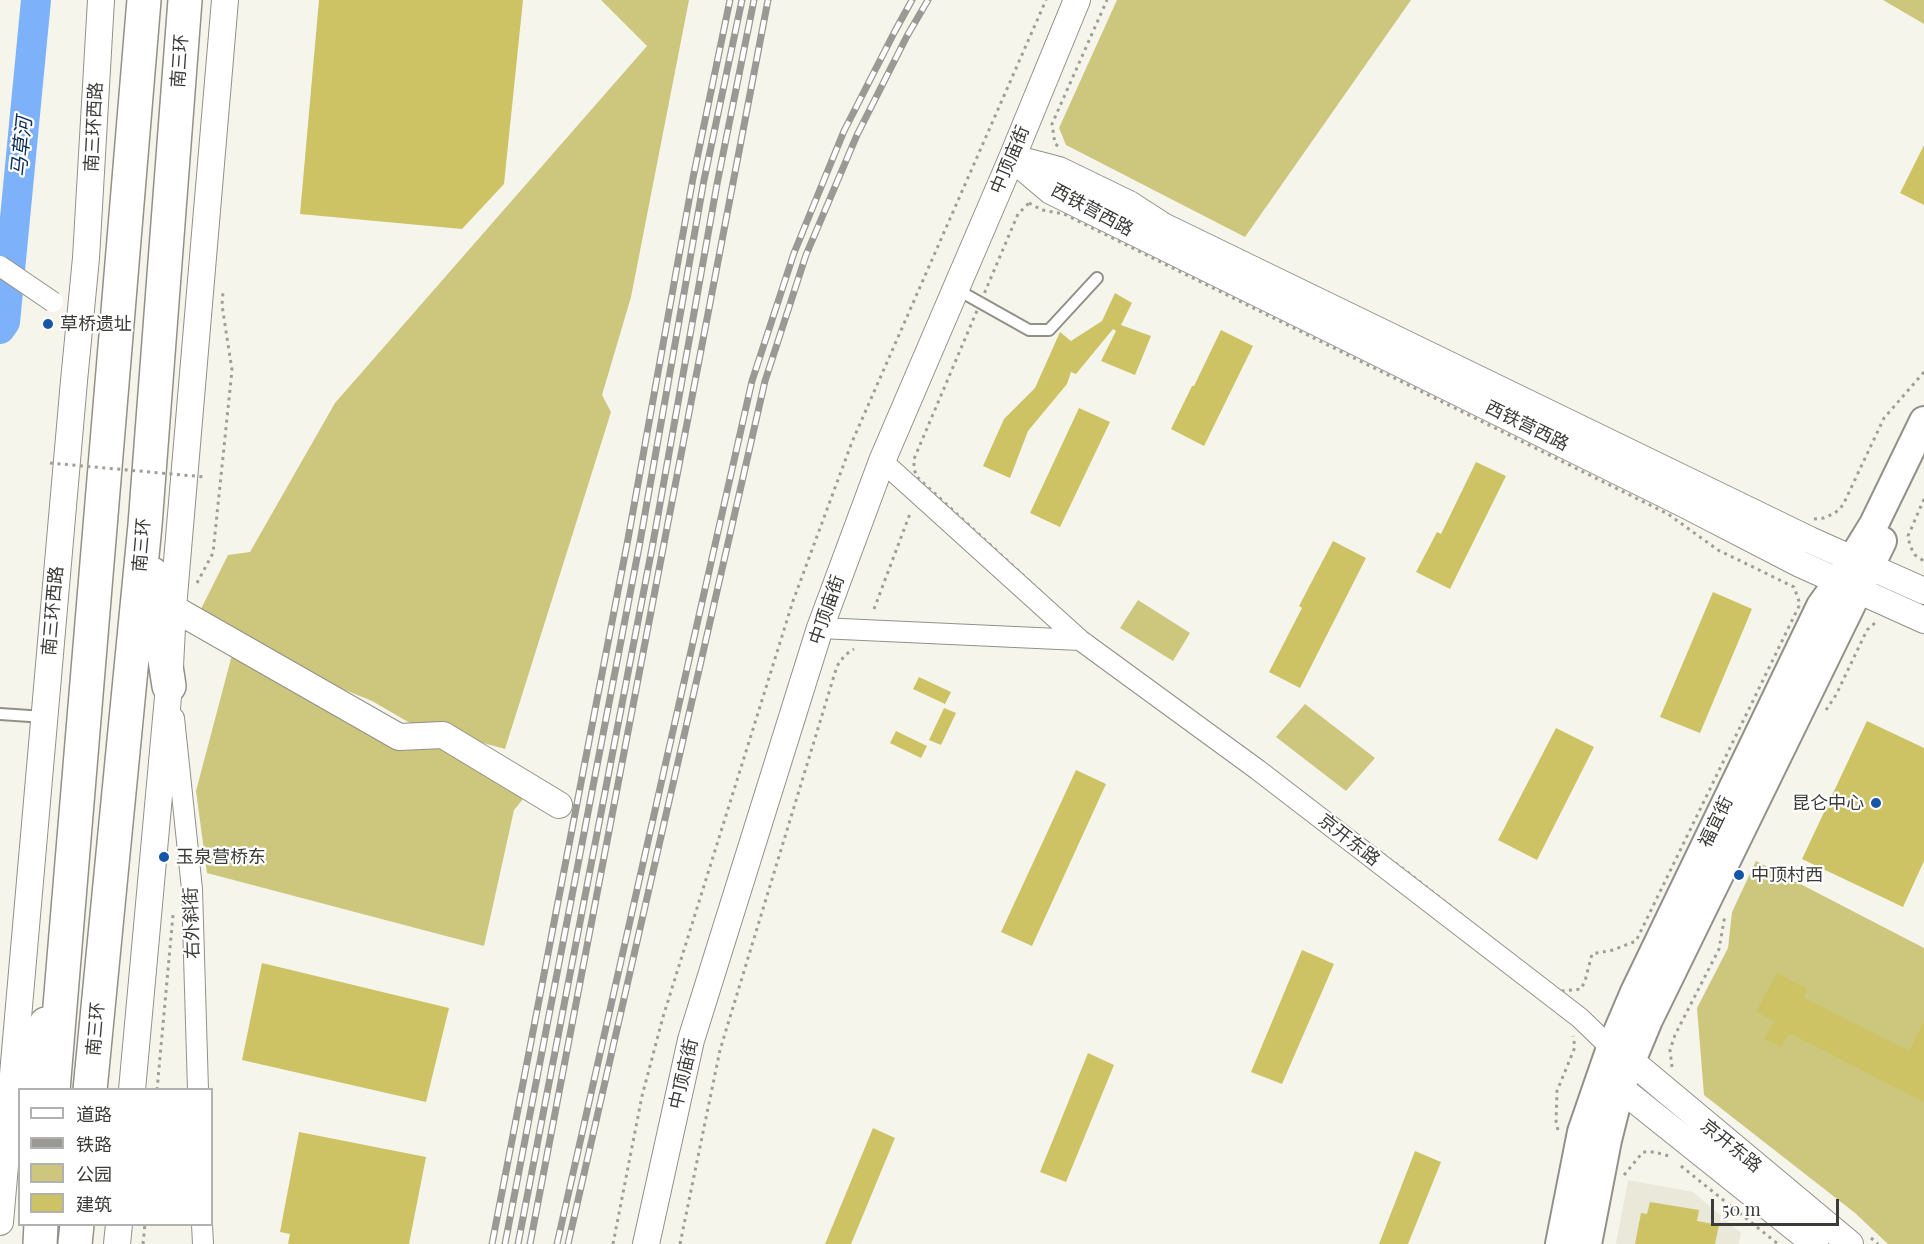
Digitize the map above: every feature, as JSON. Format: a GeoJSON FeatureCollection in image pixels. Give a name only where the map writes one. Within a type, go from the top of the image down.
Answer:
{"type":"FeatureCollection","features":[{"type":"Feature","properties":{"kind":"highway","name":"南三环"},"geometry":{"type":"LineString","coordinates":[[53,1088],[144,0]]}},
{"type":"Feature","properties":{"kind":"highway","name":"南三环"},"geometry":{"type":"LineString","coordinates":[[90,1088],[144,525],[185,0]]}},
{"type":"Feature","properties":{"kind":"highway"},"geometry":{"type":"LineString","coordinates":[[144,525],[169,686]]}},
{"type":"Feature","properties":{"kind":"highway"},"geometry":{"type":"LineString","coordinates":[[25,1088],[64,965]]}},
{"type":"Feature","properties":{"kind":"highway"},"geometry":{"type":"LineString","coordinates":[[6,1149],[18,1114]]}},
{"type":"Feature","properties":{"kind":"highway"},"geometry":{"type":"LineString","coordinates":[[40,1244],[41,1226]]}},
{"type":"Feature","properties":{"kind":"highway"},"geometry":{"type":"LineString","coordinates":[[75,1244],[77,1226]]}},
{"type":"Feature","properties":{"kind":"main road","name":"福宜街"},"geometry":{"type":"LineString","coordinates":[[1855,574],[1874,524],[1924,421]]}},
{"type":"Feature","properties":{"kind":"main road","name":"福宜街"},"geometry":{"type":"LineString","coordinates":[[1560,1244],[1580,1140],[1621,1054],[1641,978],[1821,606],[1855,574],[1924,456]]}},
{"type":"Feature","properties":{"kind":"main road","name":"福宜街"},"geometry":{"type":"LineString","coordinates":[[1587,1244],[1607,1140],[1620,1088],[1621,1054]]}},
{"type":"Feature","properties":{"kind":"street","name":"南三环西路"},"geometry":{"type":"LineString","coordinates":[[0,1222],[86,258],[101,0]]}},
{"type":"Feature","properties":{"kind":"street"},"geometry":{"type":"LineString","coordinates":[[132,1088],[169,686],[180,612],[225,0]]}},
{"type":"Feature","properties":{"kind":"street","name":"中顶庙街"},"geometry":{"type":"LineString","coordinates":[[646,1244],[691,1040],[820,628],[882,460],[1012,158],[1077,0]]}},
{"type":"Feature","properties":{"kind":"street","name":"西铁营西路"},"geometry":{"type":"LineString","coordinates":[[1012,158],[1059,170],[1129,204],[1163,226],[1855,574],[1924,620]]}},
{"type":"Feature","properties":{"kind":"street"},"geometry":{"type":"LineString","coordinates":[[0,266],[80,320]]}},
{"type":"Feature","properties":{"kind":"street"},"geometry":{"type":"LineString","coordinates":[[882,460],[1080,640]]}},
{"type":"Feature","properties":{"kind":"street","name":"西铁营西路"},"geometry":{"type":"LineString","coordinates":[[1855,574],[1924,591]]}},
{"type":"Feature","properties":{"kind":"street"},"geometry":{"type":"LineString","coordinates":[[180,612],[399,737],[443,735],[559,805]]}},
{"type":"Feature","properties":{"kind":"street"},"geometry":{"type":"LineString","coordinates":[[820,628],[1080,640]]}},
{"type":"Feature","properties":{"kind":"street","name":"京开东路"},"geometry":{"type":"LineString","coordinates":[[1080,640],[1286,792],[1580,1018],[1621,1054],[1860,1240]]}},
{"type":"Feature","properties":{"kind":"street","name":"右外斜街"},"geometry":{"type":"LineString","coordinates":[[169,686],[192,889],[198,1088]]}},
{"type":"Feature","properties":{"kind":"street","name":"京开东路"},"geometry":{"type":"LineString","coordinates":[[1620,1088],[1652,1116],[1815,1244]]}},
{"type":"Feature","properties":{"kind":"street"},"geometry":{"type":"LineString","coordinates":[[117,1244],[119,1226]]}},
{"type":"Feature","properties":{"kind":"street"},"geometry":{"type":"LineString","coordinates":[[202,1226],[203,1244]]}},
{"type":"Feature","properties":{"kind":"lane"},"geometry":{"type":"LineString","coordinates":[[955,289],[1029,330],[1049,330],[1097,278]]}},
{"type":"Feature","properties":{"kind":"lane"},"geometry":{"type":"LineString","coordinates":[[0,714],[44,717]]}},
{"type":"Feature","properties":{"kind":"path"},"geometry":{"type":"LineString","coordinates":[[1063,151],[1055,144],[1052,124],[1107,0]]}},
{"type":"Feature","properties":{"kind":"path"},"geometry":{"type":"LineString","coordinates":[[1029,203],[1042,210],[1064,214],[1668,514],[1718,550],[1794,587],[1800,604],[1636,941],[1612,950],[1592,954],[1581,989],[1561,991],[1555,988],[1406,871],[1091,638],[917,477],[914,459],[981,303],[1018,214],[1029,203]]}},
{"type":"Feature","properties":{"kind":"path"},"geometry":{"type":"LineString","coordinates":[[180,612],[213,553],[232,370],[222,305],[224,282]]}},
{"type":"Feature","properties":{"kind":"path"},"geometry":{"type":"LineString","coordinates":[[1812,519],[1829,515],[1843,505],[1884,418],[1924,372]]}},
{"type":"Feature","properties":{"kind":"path"},"geometry":{"type":"LineString","coordinates":[[50,464],[206,477]]}},
{"type":"Feature","properties":{"kind":"path"},"geometry":{"type":"LineString","coordinates":[[1924,499],[1908,536],[1908,546],[1924,561]]}},
{"type":"Feature","properties":{"kind":"path"},"geometry":{"type":"LineString","coordinates":[[874,609],[911,511]]}},
{"type":"Feature","properties":{"kind":"path"},"geometry":{"type":"LineString","coordinates":[[1829,515],[1833,521]]}},
{"type":"Feature","properties":{"kind":"path"},"geometry":{"type":"LineString","coordinates":[[1824,714],[1836,695],[1867,630],[1879,620]]}},
{"type":"Feature","properties":{"kind":"path"},"geometry":{"type":"LineString","coordinates":[[680,1244],[720,1050],[837,666],[845,655],[862,644]]}},
{"type":"Feature","properties":{"kind":"path"},"geometry":{"type":"LineString","coordinates":[[1673,1072],[1670,1050],[1675,1035],[1719,949],[1726,913]]}},
{"type":"Feature","properties":{"kind":"path"},"geometry":{"type":"LineString","coordinates":[[157,1088],[173,915]]}},
{"type":"Feature","properties":{"kind":"path"},"geometry":{"type":"LineString","coordinates":[[1559,1131],[1556,1123],[1557,1091],[1575,1047],[1569,1029]]}},
{"type":"Feature","properties":{"kind":"path"},"geometry":{"type":"LineString","coordinates":[[1621,1179],[1643,1152],[1669,1156],[1778,1244]]}},
{"type":"Feature","properties":{"kind":"path"},"geometry":{"type":"LineString","coordinates":[[143,1244],[145,1226]]}},
{"type":"Feature","properties":{"kind":"path"},"geometry":{"type":"LineString","coordinates":[[1860,1240],[1878,1244]]}},
{"type":"Feature","properties":{"kind":"shaded area"},"geometry":{"type":"Polygon","coordinates":[[[1628,1180],[1693,1192],[1741,1233],[1739,1244],[1616,1244],[1628,1180]]]}},
{"type":"Feature","properties":{"kind":"green space"},"geometry":{"type":"Polygon","coordinates":[[[601,0],[689,0],[631,297],[602,395],[611,412],[505,749],[410,723],[372,701],[328,683],[198,615],[228,555],[250,552],[335,403],[647,46],[601,0]]]}},
{"type":"Feature","properties":{"kind":"green space"},"geometry":{"type":"Polygon","coordinates":[[[1117,0],[1411,0],[1245,237],[1066,145],[1059,128],[1117,0]]]}},
{"type":"Feature","properties":{"kind":"green space"},"geometry":{"type":"Polygon","coordinates":[[[1883,0],[1924,0],[1924,24],[1883,0]]]}},
{"type":"Feature","properties":{"kind":"green space"},"geometry":{"type":"Polygon","coordinates":[[[1138,600],[1190,633],[1173,661],[1120,628],[1138,600]]]}},
{"type":"Feature","properties":{"kind":"green space"},"geometry":{"type":"Polygon","coordinates":[[[233,651],[443,742],[528,793],[514,810],[484,946],[207,873],[196,791],[233,651]]]}},
{"type":"Feature","properties":{"kind":"green space"},"geometry":{"type":"Polygon","coordinates":[[[1305,704],[1375,758],[1346,791],[1276,737],[1305,704]]]}},
{"type":"Feature","properties":{"kind":"green space"},"geometry":{"type":"Polygon","coordinates":[[[1756,861],[1924,948],[1924,1244],[1888,1244],[1855,1213],[1704,1095],[1697,1008],[1728,948],[1732,912],[1756,861]]]}},
{"type":"Feature","properties":{"kind":"building"},"geometry":{"type":"Polygon","coordinates":[[[319,0],[523,0],[504,184],[462,229],[300,214],[319,0]]]}},
{"type":"Feature","properties":{"kind":"building"},"geometry":{"type":"Polygon","coordinates":[[[1924,145],[1924,205],[1900,193],[1924,145]]]}},
{"type":"Feature","properties":{"kind":"building"},"geometry":{"type":"Polygon","coordinates":[[[1115,293],[1132,303],[1121,325],[1151,336],[1135,375],[1101,361],[1116,331],[1113,329],[1076,374],[1071,372],[1067,384],[1028,431],[1010,478],[983,466],[1004,419],[1035,388],[1060,332],[1071,341],[1102,321],[1115,293]]]}},
{"type":"Feature","properties":{"kind":"building"},"geometry":{"type":"Polygon","coordinates":[[[1221,330],[1253,346],[1204,446],[1171,429],[1221,330]]]}},
{"type":"Feature","properties":{"kind":"building"},"geometry":{"type":"Polygon","coordinates":[[[1079,408],[1110,422],[1060,527],[1030,513],[1079,408]]]}},
{"type":"Feature","properties":{"kind":"building"},"geometry":{"type":"Polygon","coordinates":[[[1476,462],[1506,476],[1450,589],[1416,572],[1437,532],[1441,534],[1476,462]]]}},
{"type":"Feature","properties":{"kind":"building"},"geometry":{"type":"Polygon","coordinates":[[[1333,541],[1366,558],[1300,688],[1269,672],[1302,608],[1299,606],[1333,541]]]}},
{"type":"Feature","properties":{"kind":"building"},"geometry":{"type":"Polygon","coordinates":[[[1713,592],[1752,609],[1700,733],[1660,717],[1713,592]]]}},
{"type":"Feature","properties":{"kind":"building"},"geometry":{"type":"Polygon","coordinates":[[[919,677],[951,692],[945,704],[913,689],[919,677]]]}},
{"type":"Feature","properties":{"kind":"building"},"geometry":{"type":"Polygon","coordinates":[[[944,708],[956,713],[941,745],[929,740],[944,708]]]}},
{"type":"Feature","properties":{"kind":"building","name":"昆仑中心"},"geometry":{"type":"Polygon","coordinates":[[[1867,721],[1924,748],[1924,861],[1903,907],[1802,859],[1867,721]]]}},
{"type":"Feature","properties":{"kind":"building"},"geometry":{"type":"Polygon","coordinates":[[[1556,728],[1594,747],[1537,860],[1498,840],[1556,728]]]}},
{"type":"Feature","properties":{"kind":"building"},"geometry":{"type":"Polygon","coordinates":[[[896,731],[927,746],[921,758],[890,743],[896,731]]]}},
{"type":"Feature","properties":{"kind":"building"},"geometry":{"type":"Polygon","coordinates":[[[1076,770],[1106,784],[1032,946],[1001,932],[1076,770]]]}},
{"type":"Feature","properties":{"kind":"building"},"geometry":{"type":"Polygon","coordinates":[[[1302,950],[1334,964],[1282,1084],[1251,1072],[1302,950]]]}},
{"type":"Feature","properties":{"kind":"building"},"geometry":{"type":"Polygon","coordinates":[[[262,963],[449,1008],[426,1102],[242,1060],[262,963]]]}},
{"type":"Feature","properties":{"kind":"building"},"geometry":{"type":"Polygon","coordinates":[[[1777,973],[1807,989],[1803,997],[1909,1051],[1924,1021],[1924,1102],[1789,1033],[1782,1047],[1764,1039],[1774,1021],[1756,1012],[1777,973]]]}},
{"type":"Feature","properties":{"kind":"building"},"geometry":{"type":"Polygon","coordinates":[[[1088,1053],[1114,1065],[1066,1182],[1040,1172],[1088,1053]]]}},
{"type":"Feature","properties":{"kind":"building"},"geometry":{"type":"Polygon","coordinates":[[[873,1128],[895,1138],[851,1244],[825,1244],[873,1128]]]}},
{"type":"Feature","properties":{"kind":"building"},"geometry":{"type":"Polygon","coordinates":[[[299,1132],[426,1157],[409,1244],[288,1244],[290,1234],[280,1232],[299,1132]]]}},
{"type":"Feature","properties":{"kind":"building"},"geometry":{"type":"Polygon","coordinates":[[[1415,1151],[1441,1162],[1408,1244],[1379,1244],[1415,1151]]]}},
{"type":"Feature","properties":{"kind":"building"},"geometry":{"type":"Polygon","coordinates":[[[1650,1202],[1699,1210],[1697,1221],[1719,1225],[1715,1244],[1635,1244],[1641,1213],[1647,1214],[1650,1202]]]}},
{"type":"Feature","properties":{"kind":"waterway","name":"马草河"},"geometry":{"type":"LineString","coordinates":[[0,329],[5,322],[36,0]]}},
{"type":"Feature","properties":{"kind":"railway"},"geometry":{"type":"LineString","coordinates":[[492,1244],[628,539],[693,178],[730,0]]}},
{"type":"Feature","properties":{"kind":"railway"},"geometry":{"type":"LineString","coordinates":[[505,1244],[640,542],[704,180],[742,0]]}},
{"type":"Feature","properties":{"kind":"railway"},"geometry":{"type":"LineString","coordinates":[[518,1244],[653,543],[717,184],[754,0]]}},
{"type":"Feature","properties":{"kind":"railway"},"geometry":{"type":"LineString","coordinates":[[530,1244],[768,0]]}},
{"type":"Feature","properties":{"kind":"railway"},"geometry":{"type":"LineString","coordinates":[[557,1244],[752,381],[794,253],[844,131],[912,0]]}},
{"type":"Feature","properties":{"kind":"railway"},"geometry":{"type":"LineString","coordinates":[[568,1244],[765,381],[806,255],[857,135],[907,36],[928,0]]}},
{"type":"Feature","properties":{"kind":"place","name":"草桥遗址"},"geometry":{"type":"Point","coordinates":[48,324]}},
{"type":"Feature","properties":{"kind":"place","name":"昆仑中心"},"geometry":{"type":"Point","coordinates":[1876,803]}},
{"type":"Feature","properties":{"kind":"place","name":"玉泉营桥东"},"geometry":{"type":"Point","coordinates":[164,857]}},
{"type":"Feature","properties":{"kind":"place","name":"中顶村西"},"geometry":{"type":"Point","coordinates":[1739,875]}}]}
